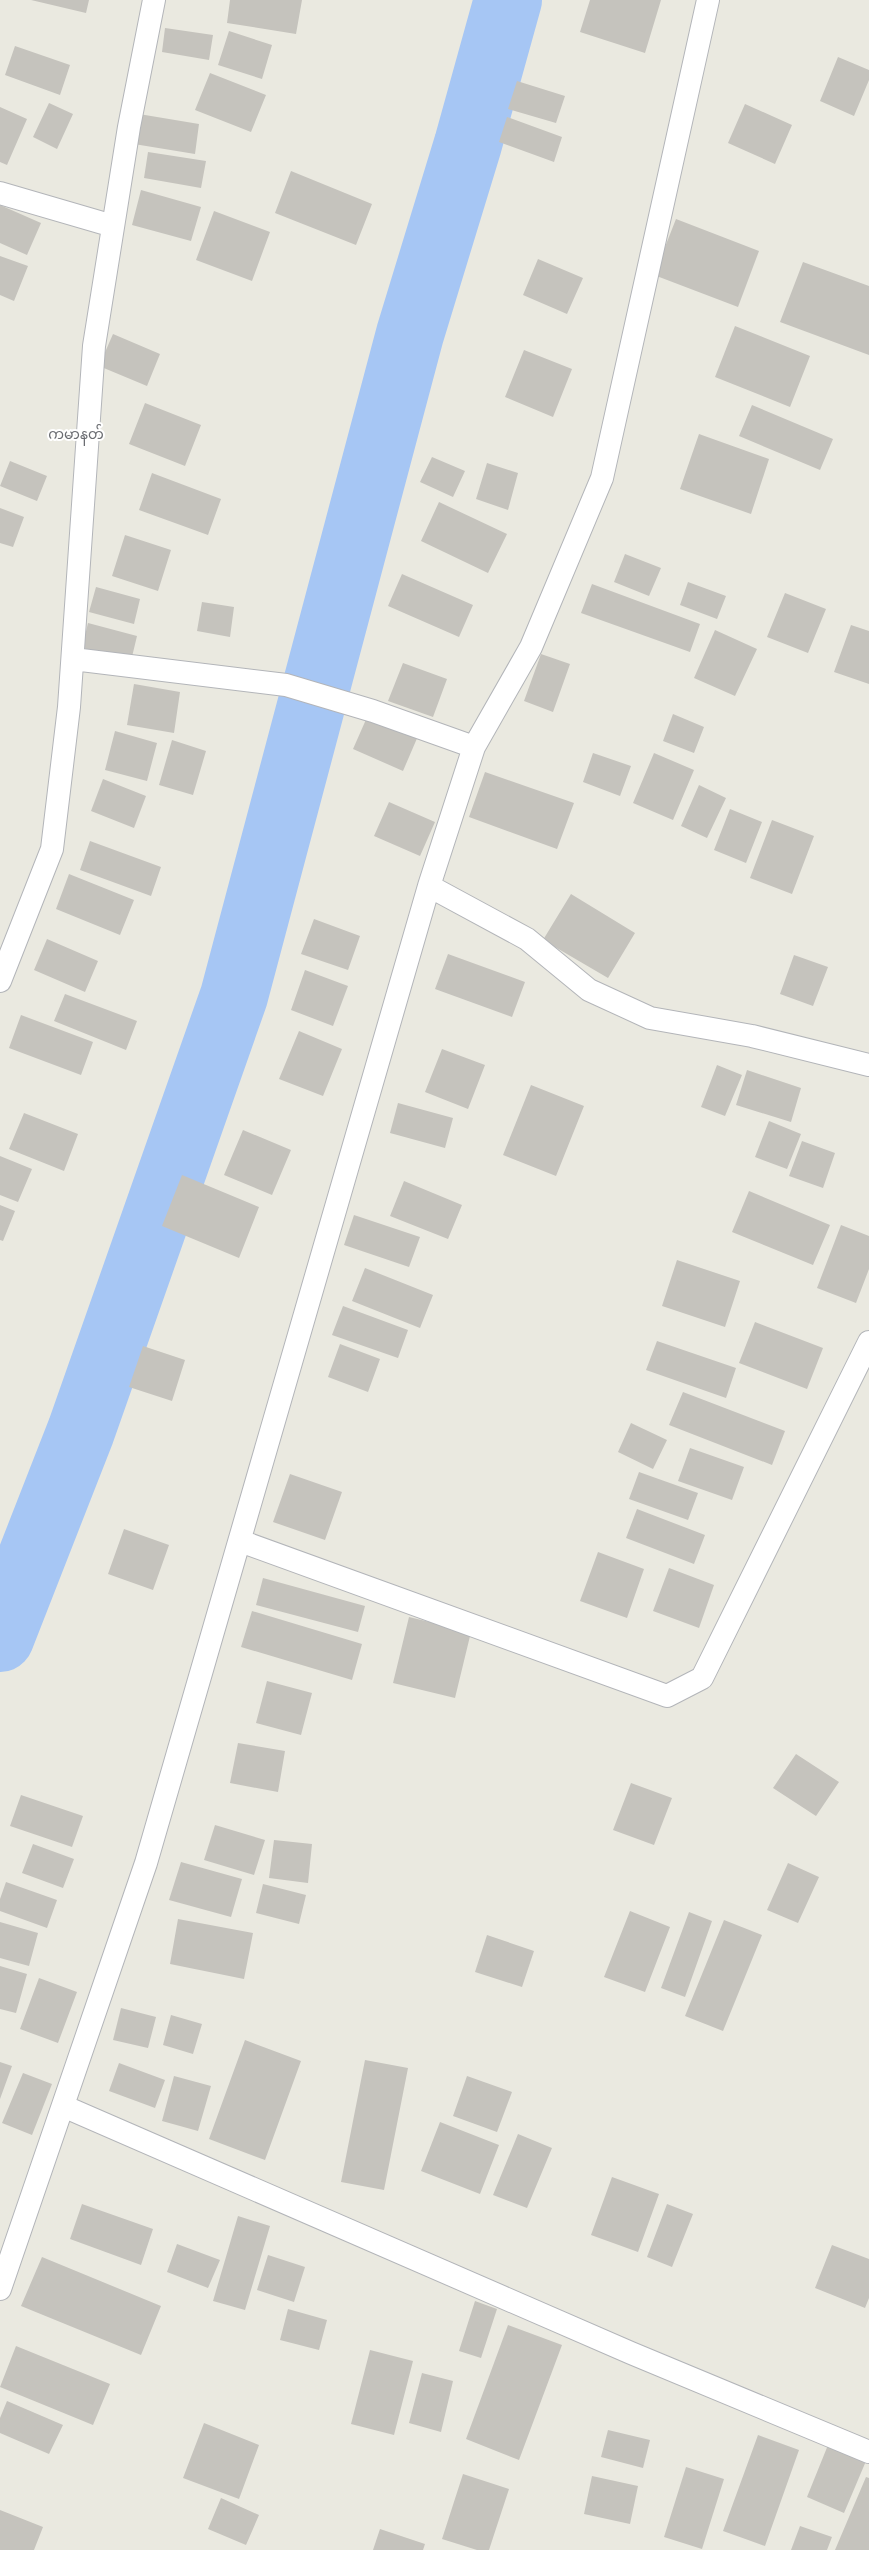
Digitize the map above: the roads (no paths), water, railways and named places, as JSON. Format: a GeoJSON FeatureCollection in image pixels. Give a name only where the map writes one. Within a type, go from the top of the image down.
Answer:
{"type":"FeatureCollection","features":[{"type":"Feature","properties":{"kind":"street"},"geometry":{"type":"LineString","coordinates":[[0,982],[52,849],[69,707],[94,346],[113,226],[154,0]]}},
{"type":"Feature","properties":{"kind":"street"},"geometry":{"type":"LineString","coordinates":[[0,2289],[146,1863],[429,886],[474,747],[531,647],[602,478],[708,0]]}},
{"type":"Feature","properties":{"kind":"street"},"geometry":{"type":"LineString","coordinates":[[0,193],[113,226]]}},
{"type":"Feature","properties":{"kind":"street"},"geometry":{"type":"LineString","coordinates":[[73,659],[286,685],[373,711],[474,747]]}},
{"type":"Feature","properties":{"kind":"street"},"geometry":{"type":"LineString","coordinates":[[429,886],[527,939],[589,990],[650,1018],[752,1036],[869,1065]]}},
{"type":"Feature","properties":{"kind":"street"},"geometry":{"type":"LineString","coordinates":[[240,1541],[667,1696],[702,1678],[869,1342]]}},
{"type":"Feature","properties":{"kind":"street"},"geometry":{"type":"LineString","coordinates":[[63,2106],[623,2350],[869,2452]]}},
{"type":"Feature","properties":{"kind":"waterway"},"geometry":{"type":"LineString","coordinates":[[0,1638],[81,1431],[234,996],[410,334],[468,144],[508,0]]}},
{"type":"Feature","properties":{"kind":"district","name":"ကမာနတ်"},"geometry":{"type":"Point","coordinates":[76,434]}}]}
